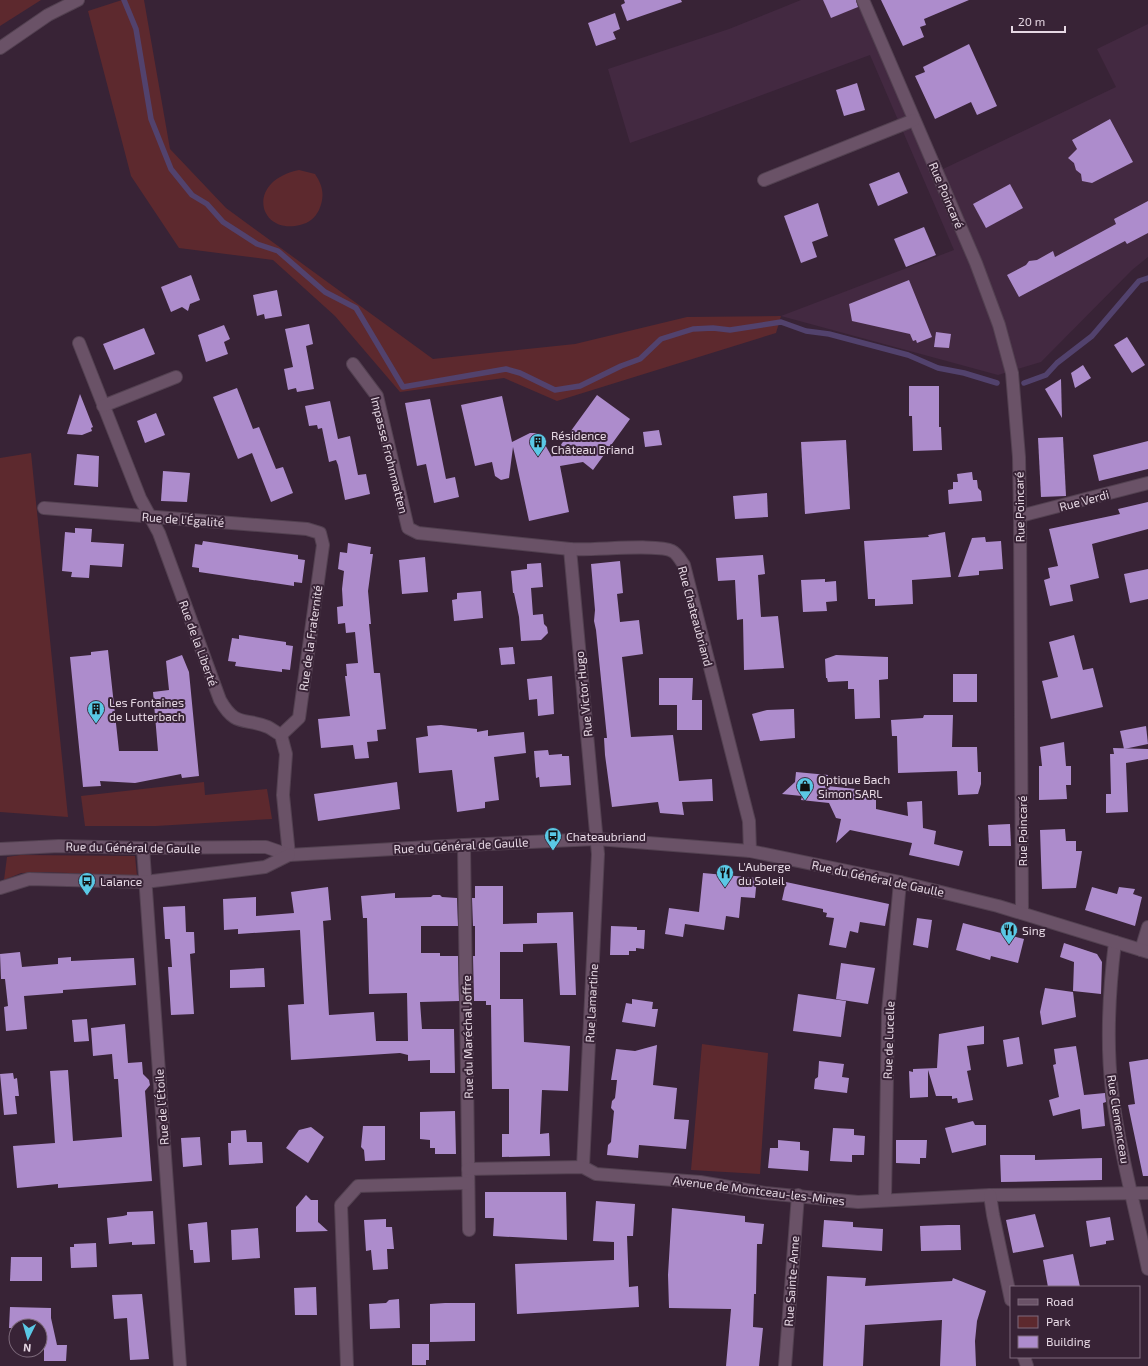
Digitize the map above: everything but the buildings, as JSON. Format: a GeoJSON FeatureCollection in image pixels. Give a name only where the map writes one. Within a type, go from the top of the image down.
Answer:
{"type":"FeatureCollection","features":[{"type":"Feature","properties":{"kind":"street"},"geometry":{"type":"LineString","coordinates":[[0,48],[48,15],[78,0]]}},
{"type":"Feature","properties":{"kind":"street","name":"Rue Poincaré"},"geometry":{"type":"LineString","coordinates":[[863,0],[976,263],[999,325],[1012,374],[1018,450],[1020,516],[1022,913]]}},
{"type":"Feature","properties":{"kind":"street"},"geometry":{"type":"LineString","coordinates":[[764,180],[914,120]]}},
{"type":"Feature","properties":{"kind":"street","name":"Rue de la Liberté"},"geometry":{"type":"LineString","coordinates":[[79,343],[140,498],[162,541],[220,700],[227,712],[238,721],[267,727],[281,736]]}},
{"type":"Feature","properties":{"kind":"street","name":"Impasse Frohnmatten"},"geometry":{"type":"LineString","coordinates":[[353,364],[377,396],[408,528]]}},
{"type":"Feature","properties":{"kind":"street"},"geometry":{"type":"LineString","coordinates":[[103,406],[176,377]]}},
{"type":"Feature","properties":{"kind":"street","name":"Rue Verdi"},"geometry":{"type":"LineString","coordinates":[[1020,516],[1148,483]]}},
{"type":"Feature","properties":{"kind":"street","name":"Rue de l'Égalité"},"geometry":{"type":"LineString","coordinates":[[44,508],[307,529],[320,533]]}},
{"type":"Feature","properties":{"kind":"street","name":"Rue Chateaubriand"},"geometry":{"type":"LineString","coordinates":[[408,528],[418,534],[570,549],[588,550],[658,547],[673,551],[684,565],[749,821],[750,851]]}},
{"type":"Feature","properties":{"kind":"street","name":"Rue de la Fraternité"},"geometry":{"type":"LineString","coordinates":[[281,736],[299,718],[323,545],[320,533]]}},
{"type":"Feature","properties":{"kind":"street","name":"Rue Victor Hugo"},"geometry":{"type":"LineString","coordinates":[[570,549],[597,839]]}},
{"type":"Feature","properties":{"kind":"street"},"geometry":{"type":"LineString","coordinates":[[281,736],[286,754],[283,795],[289,855]]}},
{"type":"Feature","properties":{"kind":"street","name":"Rue du Général de Gaulle"},"geometry":{"type":"LineString","coordinates":[[0,849],[60,846],[143,848],[266,847],[289,855],[464,844],[597,839],[750,851],[900,882],[1022,913],[1144,951]]}},
{"type":"Feature","properties":{"kind":"street","name":"Rue Lamartine"},"geometry":{"type":"LineString","coordinates":[[583,1167],[598,854],[597,839]]}},
{"type":"Feature","properties":{"kind":"street","name":"Rue du Maréchal Joffre"},"geometry":{"type":"LineString","coordinates":[[464,844],[469,1230]]}},
{"type":"Feature","properties":{"kind":"street","name":"Rue de l'Étoile"},"geometry":{"type":"LineString","coordinates":[[143,848],[180,1366]]}},
{"type":"Feature","properties":{"kind":"street","name":"Rue du Général de Gaulle"},"geometry":{"type":"LineString","coordinates":[[0,888],[29,879],[145,882],[265,867],[289,855]]}},
{"type":"Feature","properties":{"kind":"street","name":"Rue de Lucelle"},"geometry":{"type":"LineString","coordinates":[[885,1199],[888,1012],[900,882]]}},
{"type":"Feature","properties":{"kind":"street"},"geometry":{"type":"LineString","coordinates":[[1144,951],[1148,927]]}},
{"type":"Feature","properties":{"kind":"street","name":"Rue Clemenceau"},"geometry":{"type":"LineString","coordinates":[[1115,942],[1110,998],[1109,1041],[1112,1091],[1131,1192],[1148,1269]]}},
{"type":"Feature","properties":{"kind":"street","name":"Avenue de Montceau-les-Mines"},"geometry":{"type":"LineString","coordinates":[[468,1169],[583,1167],[596,1174],[700,1182],[765,1193],[858,1202],[885,1199],[990,1195],[1131,1192],[1148,1193]]}},
{"type":"Feature","properties":{"kind":"street"},"geometry":{"type":"LineString","coordinates":[[347,1366],[341,1205],[358,1186],[468,1183]]}},
{"type":"Feature","properties":{"kind":"street","name":"Rue Sainte-Anne"},"geometry":{"type":"LineString","coordinates":[[784,1366],[798,1195]]}},
{"type":"Feature","properties":{"kind":"street"},"geometry":{"type":"LineString","coordinates":[[990,1195],[1010,1295]]}},
{"type":"Feature","properties":{"kind":"shaded area"},"geometry":{"type":"Polygon","coordinates":[[[801,0],[868,0],[943,169],[1116,87],[1097,49],[1148,24],[1148,257],[1132,270],[1041,362],[998,375],[781,316],[954,250],[870,55],[630,143],[608,69],[729,29],[801,0]]]}},
{"type":"Feature","properties":{"kind":"green space"},"geometry":{"type":"Polygon","coordinates":[[[0,0],[41,0],[0,26],[0,0]]]}},
{"type":"Feature","properties":{"kind":"green space"},"geometry":{"type":"Polygon","coordinates":[[[122,0],[144,0],[170,149],[226,208],[433,359],[575,344],[687,317],[781,316],[776,333],[557,401],[504,378],[400,392],[335,316],[273,260],[179,248],[131,176],[88,11],[122,0]]]}},
{"type":"Feature","properties":{"kind":"green space"},"geometry":{"type":"Polygon","coordinates":[[[299,170],[315,174],[318,178],[322,191],[321,205],[316,215],[306,223],[286,226],[275,222],[267,215],[264,205],[265,195],[270,185],[282,176],[299,170]]]}},
{"type":"Feature","properties":{"kind":"green space"},"geometry":{"type":"Polygon","coordinates":[[[31,453],[68,817],[0,812],[0,458],[31,453]]]}},
{"type":"Feature","properties":{"kind":"green space"},"geometry":{"type":"Polygon","coordinates":[[[204,782],[205,795],[267,789],[272,819],[156,826],[85,826],[81,796],[204,782]]]}},
{"type":"Feature","properties":{"kind":"green space"},"geometry":{"type":"Polygon","coordinates":[[[21,855],[135,856],[137,876],[46,872],[21,873],[4,880],[7,857],[21,855]]]}},
{"type":"Feature","properties":{"kind":"green space"},"geometry":{"type":"Polygon","coordinates":[[[702,1044],[768,1053],[760,1174],[691,1170],[702,1044]]]}},
{"type":"Feature","properties":{"kind":"waterway"},"geometry":{"type":"LineString","coordinates":[[124,0],[136,29],[151,119],[171,169],[192,195],[207,204],[223,222],[257,244],[278,251],[325,292],[356,308],[403,387],[506,369],[520,373],[555,390],[580,386],[621,366],[640,359],[661,339],[693,329],[713,328],[730,330],[781,322],[806,331],[829,334],[908,355],[938,368],[964,373],[997,383]]}},
{"type":"Feature","properties":{"kind":"waterway"},"geometry":{"type":"LineString","coordinates":[[1024,383],[1046,375],[1057,363],[1092,336],[1139,281],[1148,278]]}},
{"type":"Feature","properties":{"kind":"place","name":"Résidence Château Briand"},"geometry":{"type":"Point","coordinates":[538,457]}},
{"type":"Feature","properties":{"kind":"place","name":"Les Fontaines de Lutterbach"},"geometry":{"type":"Point","coordinates":[96,724]}},
{"type":"Feature","properties":{"kind":"place","name":"Optique Bach Simon SARL"},"geometry":{"type":"Point","coordinates":[805,801]}},
{"type":"Feature","properties":{"kind":"place","name":"Chateaubriand"},"geometry":{"type":"Point","coordinates":[553,851]}},
{"type":"Feature","properties":{"kind":"place","name":"L'Auberge du Soleil"},"geometry":{"type":"Point","coordinates":[725,888]}},
{"type":"Feature","properties":{"kind":"place","name":"Lalance"},"geometry":{"type":"Point","coordinates":[87,896]}},
{"type":"Feature","properties":{"kind":"place","name":"Sing"},"geometry":{"type":"Point","coordinates":[1009,945]}}]}
